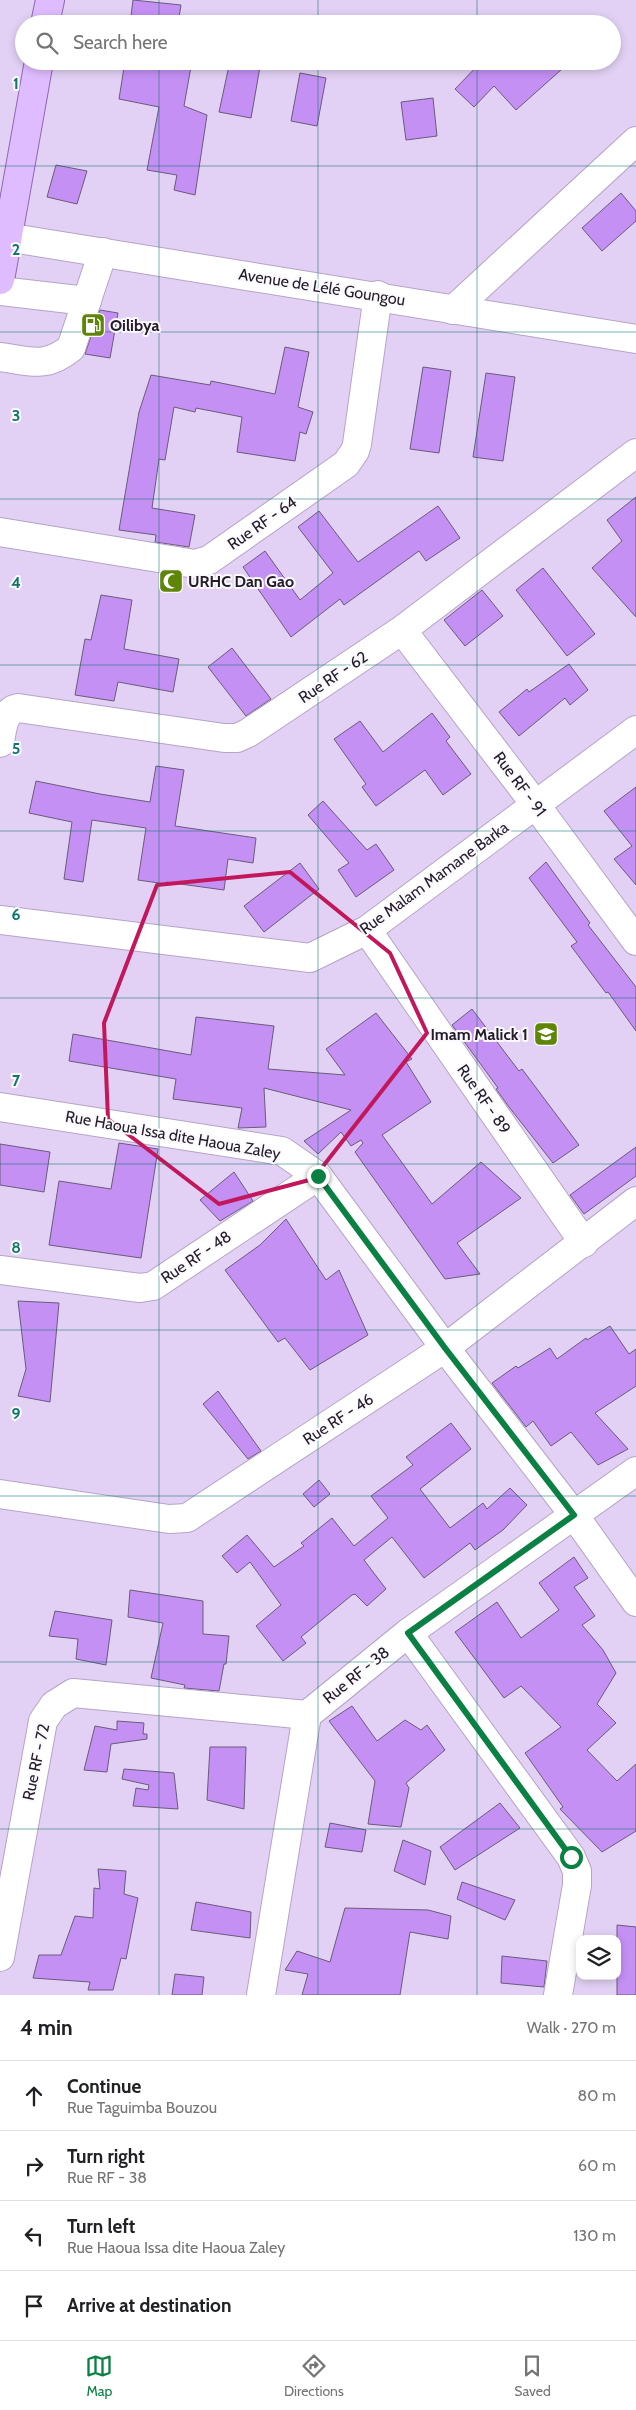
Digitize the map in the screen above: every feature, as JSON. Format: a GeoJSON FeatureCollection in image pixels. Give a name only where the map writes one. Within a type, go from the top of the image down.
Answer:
{"type":"FeatureCollection","features":[{"type":"Feature","properties":{"kind":"main road"},"geometry":{"type":"LineString","coordinates":[[48,15],[50,0]]}},
{"type":"Feature","properties":{"kind":"main road"},"geometry":{"type":"LineString","coordinates":[[0,280],[4,236],[37,70]]}},
{"type":"Feature","properties":{"kind":"street"},"geometry":{"type":"LineString","coordinates":[[453,310],[636,141]]}},
{"type":"Feature","properties":{"kind":"street","name":"Avenue de Lélé Goungou"},"geometry":{"type":"LineString","coordinates":[[4,236],[378,295],[453,310],[636,339]]}},
{"type":"Feature","properties":{"kind":"street"},"geometry":{"type":"LineString","coordinates":[[0,357],[45,363],[59,357],[71,348],[103,252]]}},
{"type":"Feature","properties":{"kind":"street"},"geometry":{"type":"LineString","coordinates":[[0,291],[87,301]]}},
{"type":"Feature","properties":{"kind":"street","name":"Rue RF - 64"},"geometry":{"type":"LineString","coordinates":[[0,532],[195,564],[209,560],[346,464],[352,457],[357,444],[378,295]]}},
{"type":"Feature","properties":{"kind":"street","name":"Rue RF - 62"},"geometry":{"type":"LineString","coordinates":[[0,743],[6,716],[13,709],[18,708],[224,738],[236,738],[262,725],[402,630],[636,453]]}},
{"type":"Feature","properties":{"kind":"street","name":"Rue RF - 91"},"geometry":{"type":"LineString","coordinates":[[402,630],[635,938]]}},
{"type":"Feature","properties":{"kind":"street","name":"Rue Malam Mamane Barka"},"geometry":{"type":"LineString","coordinates":[[0,920],[310,958],[367,930],[636,730]]}},
{"type":"Feature","properties":{"kind":"street","name":"Rue RF - 89"},"geometry":{"type":"LineString","coordinates":[[367,930],[584,1243]]}},
{"type":"Feature","properties":{"kind":"street","name":"Rue Haoua Issa dite Haoua Zaley"},"geometry":{"type":"LineString","coordinates":[[0,1107],[282,1151],[318,1176],[445,1348],[574,1515],[636,1602]]}},
{"type":"Feature","properties":{"kind":"street","name":"Rue RF - 48"},"geometry":{"type":"LineString","coordinates":[[0,1270],[140,1288],[153,1286],[318,1176]]}},
{"type":"Feature","properties":{"kind":"street","name":"Rue RF - 46"},"geometry":{"type":"LineString","coordinates":[[0,1494],[169,1519],[187,1518],[445,1348],[584,1243],[636,1201]]}},
{"type":"Feature","properties":{"kind":"street","name":"Rue RF - 38"},"geometry":{"type":"LineString","coordinates":[[261,1995],[307,1715],[408,1633],[636,1471]]}},
{"type":"Feature","properties":{"kind":"street"},"geometry":{"type":"LineString","coordinates":[[408,1633],[571,1857],[576,1871],[577,1886],[558,1995]]}},
{"type":"Feature","properties":{"kind":"street","name":"Rue RF - 72"},"geometry":{"type":"LineString","coordinates":[[0,1957],[43,1721],[54,1705],[73,1692],[307,1715]]}},
{"type":"Feature","properties":{"kind":"highlighted area"},"geometry":{"type":"Polygon","coordinates":[[[290,872],[390,953],[427,1033],[313,1179],[219,1204],[108,1119],[104,1023],[157,885],[290,872]]]}},
{"type":"Feature","properties":{"kind":"building"},"geometry":{"type":"Polygon","coordinates":[[[133,0],[181,5],[179,15],[131,15],[133,0]]]}},
{"type":"Feature","properties":{"kind":"building"},"geometry":{"type":"Polygon","coordinates":[[[124,70],[190,70],[184,106],[207,115],[195,195],[174,190],[177,175],[147,170],[159,107],[119,99],[124,70]]]}},
{"type":"Feature","properties":{"kind":"building"},"geometry":{"type":"Polygon","coordinates":[[[228,70],[259,70],[251,118],[219,112],[228,70]]]}},
{"type":"Feature","properties":{"kind":"building"},"geometry":{"type":"Polygon","coordinates":[[[473,70],[561,70],[516,110],[494,86],[474,107],[455,89],[473,70]]]}},
{"type":"Feature","properties":{"kind":"building"},"geometry":{"type":"Polygon","coordinates":[[[300,73],[326,78],[317,126],[291,121],[300,73]]]}},
{"type":"Feature","properties":{"kind":"building"},"geometry":{"type":"Polygon","coordinates":[[[433,98],[437,136],[406,140],[401,102],[433,98]]]}},
{"type":"Feature","properties":{"kind":"building"},"geometry":{"type":"Polygon","coordinates":[[[56,165],[87,171],[77,204],[47,197],[56,165]]]}},
{"type":"Feature","properties":{"kind":"building"},"geometry":{"type":"Polygon","coordinates":[[[621,193],[636,211],[636,221],[602,251],[582,228],[621,193]]]}},
{"type":"Feature","properties":{"kind":"building"},"geometry":{"type":"Polygon","coordinates":[[[100,310],[118,313],[110,358],[85,354],[100,310]]]}},
{"type":"Feature","properties":{"kind":"building"},"geometry":{"type":"Polygon","coordinates":[[[285,347],[309,352],[298,407],[313,412],[306,434],[300,432],[295,461],[237,452],[242,417],[196,408],[195,412],[174,407],[165,460],[159,459],[152,508],[195,515],[189,547],[155,542],[156,535],[119,530],[139,412],[151,375],[210,385],[211,381],[275,394],[285,347]]]}},
{"type":"Feature","properties":{"kind":"building"},"geometry":{"type":"Polygon","coordinates":[[[423,367],[451,371],[439,453],[410,449],[423,367]]]}},
{"type":"Feature","properties":{"kind":"building"},"geometry":{"type":"Polygon","coordinates":[[[486,373],[515,377],[503,461],[473,457],[486,373]]]}},
{"type":"Feature","properties":{"kind":"building"},"geometry":{"type":"Polygon","coordinates":[[[636,497],[636,617],[592,568],[622,541],[607,520],[636,497]]]}},
{"type":"Feature","properties":{"kind":"building"},"geometry":{"type":"Polygon","coordinates":[[[438,506],[460,538],[426,561],[419,551],[344,605],[340,599],[291,637],[243,567],[265,551],[300,600],[333,573],[298,527],[319,511],[358,562],[438,506]]]}},
{"type":"Feature","properties":{"kind":"building"},"geometry":{"type":"Polygon","coordinates":[[[543,568],[595,634],[567,656],[516,590],[543,568]]]}},
{"type":"Feature","properties":{"kind":"building"},"geometry":{"type":"Polygon","coordinates":[[[482,590],[503,616],[465,646],[444,620],[482,590]]]}},
{"type":"Feature","properties":{"kind":"building"},"geometry":{"type":"Polygon","coordinates":[[[101,595],[132,600],[124,649],[179,659],[173,692],[118,682],[114,701],[75,695],[85,639],[91,640],[101,595]]]}},
{"type":"Feature","properties":{"kind":"building"},"geometry":{"type":"Polygon","coordinates":[[[232,648],[271,699],[246,716],[208,667],[232,648]]]}},
{"type":"Feature","properties":{"kind":"building"},"geometry":{"type":"Polygon","coordinates":[[[569,664],[588,690],[570,705],[565,698],[519,736],[499,712],[527,689],[529,692],[569,664]]]}},
{"type":"Feature","properties":{"kind":"building"},"geometry":{"type":"Polygon","coordinates":[[[432,713],[450,737],[446,741],[471,774],[443,795],[425,770],[376,806],[362,787],[366,784],[334,739],[360,721],[383,752],[432,713]]]}},
{"type":"Feature","properties":{"kind":"building"},"geometry":{"type":"Polygon","coordinates":[[[156,766],[184,770],[175,826],[256,838],[253,863],[228,859],[224,890],[138,880],[146,828],[92,820],[83,882],[64,879],[72,822],[29,813],[36,781],[150,802],[156,766]]]}},
{"type":"Feature","properties":{"kind":"building"},"geometry":{"type":"Polygon","coordinates":[[[636,787],[636,885],[614,859],[632,846],[604,811],[636,787]]]}},
{"type":"Feature","properties":{"kind":"building"},"geometry":{"type":"Polygon","coordinates":[[[323,801],[367,850],[376,844],[394,870],[356,897],[338,870],[349,863],[308,815],[323,801]]]}},
{"type":"Feature","properties":{"kind":"building"},"geometry":{"type":"Polygon","coordinates":[[[546,862],[590,923],[588,925],[636,987],[636,1031],[571,946],[577,942],[529,878],[546,862]]]}},
{"type":"Feature","properties":{"kind":"building"},"geometry":{"type":"Polygon","coordinates":[[[300,863],[319,889],[264,932],[244,906],[300,863]]]}},
{"type":"Feature","properties":{"kind":"building"},"geometry":{"type":"Polygon","coordinates":[[[472,1009],[519,1071],[522,1069],[579,1145],[553,1163],[509,1107],[496,1089],[498,1088],[452,1025],[472,1009]]]}},
{"type":"Feature","properties":{"kind":"building"},"geometry":{"type":"Polygon","coordinates":[[[376,1013],[412,1059],[406,1062],[431,1102],[382,1135],[432,1204],[481,1162],[521,1198],[457,1243],[480,1274],[445,1279],[355,1152],[363,1143],[361,1140],[351,1146],[341,1132],[318,1154],[304,1141],[351,1110],[264,1088],[266,1127],[238,1128],[242,1108],[173,1099],[176,1079],[69,1061],[73,1034],[191,1055],[196,1017],[274,1026],[268,1069],[345,1075],[326,1049],[376,1013]]]}},
{"type":"Feature","properties":{"kind":"building"},"geometry":{"type":"Polygon","coordinates":[[[119,1143],[158,1149],[141,1258],[49,1245],[59,1181],[111,1189],[119,1143]]]}},
{"type":"Feature","properties":{"kind":"building"},"geometry":{"type":"Polygon","coordinates":[[[0,1144],[50,1152],[44,1192],[0,1185],[0,1144]]]}},
{"type":"Feature","properties":{"kind":"building"},"geometry":{"type":"Polygon","coordinates":[[[636,1147],[636,1176],[584,1214],[570,1195],[636,1147]]]}},
{"type":"Feature","properties":{"kind":"building"},"geometry":{"type":"Polygon","coordinates":[[[234,1172],[253,1201],[220,1221],[200,1200],[234,1172]]]}},
{"type":"Feature","properties":{"kind":"building"},"geometry":{"type":"Polygon","coordinates":[[[286,1219],[326,1280],[339,1270],[368,1335],[310,1370],[285,1338],[278,1342],[225,1270],[260,1245],[286,1219]]]}},
{"type":"Feature","properties":{"kind":"building"},"geometry":{"type":"Polygon","coordinates":[[[18,1301],[59,1303],[50,1402],[18,1396],[26,1369],[18,1301]]]}},
{"type":"Feature","properties":{"kind":"building"},"geometry":{"type":"Polygon","coordinates":[[[610,1326],[629,1354],[636,1349],[636,1386],[595,1413],[628,1449],[598,1465],[571,1432],[551,1446],[533,1421],[526,1427],[492,1383],[516,1366],[518,1368],[550,1348],[557,1359],[586,1338],[587,1340],[610,1326]]]}},
{"type":"Feature","properties":{"kind":"building"},"geometry":{"type":"Polygon","coordinates":[[[218,1391],[261,1451],[248,1459],[203,1404],[218,1391]]]}},
{"type":"Feature","properties":{"kind":"building"},"geometry":{"type":"Polygon","coordinates":[[[451,1423],[471,1449],[420,1489],[450,1528],[483,1503],[487,1509],[510,1488],[527,1505],[503,1530],[475,1550],[470,1543],[424,1578],[392,1537],[364,1560],[386,1589],[367,1606],[355,1594],[352,1595],[301,1637],[306,1643],[283,1661],[256,1626],[281,1605],[250,1562],[237,1573],[222,1556],[247,1535],[274,1567],[304,1546],[301,1543],[332,1518],[354,1546],[388,1518],[371,1496],[413,1465],[406,1457],[451,1423]]]}},
{"type":"Feature","properties":{"kind":"building"},"geometry":{"type":"Polygon","coordinates":[[[319,1480],[330,1494],[314,1507],[303,1494],[319,1480]]]}},
{"type":"Feature","properties":{"kind":"building"},"geometry":{"type":"Polygon","coordinates":[[[574,1557],[588,1578],[574,1587],[595,1616],[582,1625],[603,1650],[616,1673],[597,1704],[616,1723],[587,1750],[617,1781],[636,1764],[636,1831],[602,1852],[560,1809],[563,1807],[525,1753],[561,1727],[521,1686],[504,1698],[455,1632],[497,1602],[521,1638],[559,1610],[539,1583],[574,1557]]]}},
{"type":"Feature","properties":{"kind":"building"},"geometry":{"type":"Polygon","coordinates":[[[130,1590],[203,1601],[203,1634],[229,1636],[226,1664],[224,1664],[219,1691],[184,1688],[185,1685],[151,1678],[163,1623],[128,1617],[130,1590]]]}},
{"type":"Feature","properties":{"kind":"building"},"geometry":{"type":"Polygon","coordinates":[[[55,1611],[112,1620],[106,1665],[76,1659],[78,1639],[49,1636],[55,1611]]]}},
{"type":"Feature","properties":{"kind":"building"},"geometry":{"type":"Polygon","coordinates":[[[352,1706],[377,1741],[405,1720],[421,1730],[427,1725],[445,1750],[406,1783],[409,1788],[401,1827],[368,1824],[375,1781],[329,1721],[352,1706]]]}},
{"type":"Feature","properties":{"kind":"building"},"geometry":{"type":"Polygon","coordinates":[[[117,1721],[144,1723],[143,1734],[147,1734],[147,1739],[111,1744],[107,1772],[84,1770],[95,1726],[117,1730],[117,1721]]]}},
{"type":"Feature","properties":{"kind":"building"},"geometry":{"type":"Polygon","coordinates":[[[210,1747],[246,1747],[244,1809],[207,1800],[210,1747]]]}},
{"type":"Feature","properties":{"kind":"building"},"geometry":{"type":"Polygon","coordinates":[[[124,1769],[174,1773],[178,1809],[133,1806],[136,1788],[148,1790],[149,1785],[122,1779],[124,1769]]]}},
{"type":"Feature","properties":{"kind":"building"},"geometry":{"type":"Polygon","coordinates":[[[500,1803],[520,1828],[455,1870],[440,1847],[500,1803]]]}},
{"type":"Feature","properties":{"kind":"building"},"geometry":{"type":"Polygon","coordinates":[[[330,1823],[366,1830],[362,1852],[325,1847],[330,1823]]]}},
{"type":"Feature","properties":{"kind":"building"},"geometry":{"type":"Polygon","coordinates":[[[403,1840],[431,1851],[425,1885],[394,1871],[403,1840]]]}},
{"type":"Feature","properties":{"kind":"building"},"geometry":{"type":"Polygon","coordinates":[[[98,1869],[126,1871],[124,1894],[138,1898],[126,1959],[121,1958],[113,1990],[88,1990],[90,1982],[33,1978],[39,1955],[61,1955],[75,1916],[93,1918],[94,1888],[100,1889],[98,1869]]]}},
{"type":"Feature","properties":{"kind":"building"},"geometry":{"type":"Polygon","coordinates":[[[462,1882],[515,1900],[505,1920],[457,1899],[462,1882]]]}},
{"type":"Feature","properties":{"kind":"building"},"geometry":{"type":"Polygon","coordinates":[[[196,1902],[251,1912],[250,1938],[191,1930],[196,1902]]]}},
{"type":"Feature","properties":{"kind":"building"},"geometry":{"type":"Polygon","coordinates":[[[345,1908],[428,1910],[451,1916],[448,1939],[410,1932],[400,1995],[302,1995],[308,1974],[285,1970],[297,1951],[330,1962],[345,1908]]]}},
{"type":"Feature","properties":{"kind":"building"},"geometry":{"type":"Polygon","coordinates":[[[617,1925],[636,1927],[636,1995],[617,1995],[617,1980],[621,1980],[621,1935],[617,1935],[617,1925]]]}},
{"type":"Feature","properties":{"kind":"building"},"geometry":{"type":"Polygon","coordinates":[[[502,1956],[547,1961],[544,1987],[501,1983],[502,1956]]]}},
{"type":"Feature","properties":{"kind":"building"},"geometry":{"type":"Polygon","coordinates":[[[175,1974],[204,1977],[202,1995],[172,1995],[175,1974]]]}},
{"type":"Feature","properties":{"kind":"place","name":"Oilibya"},"geometry":{"type":"Point","coordinates":[93,325]}},
{"type":"Feature","properties":{"kind":"place","name":"URHC Dan Gao"},"geometry":{"type":"Point","coordinates":[171,581]}},
{"type":"Feature","properties":{"kind":"place","name":"Imam Malick 1"},"geometry":{"type":"Point","coordinates":[546,1034]}},
{"type":"Feature","properties":{"kind":"route"},"geometry":{"type":"LineString","coordinates":[[318,1176],[445,1348],[574,1515],[408,1633],[571,1857]]}}]}
